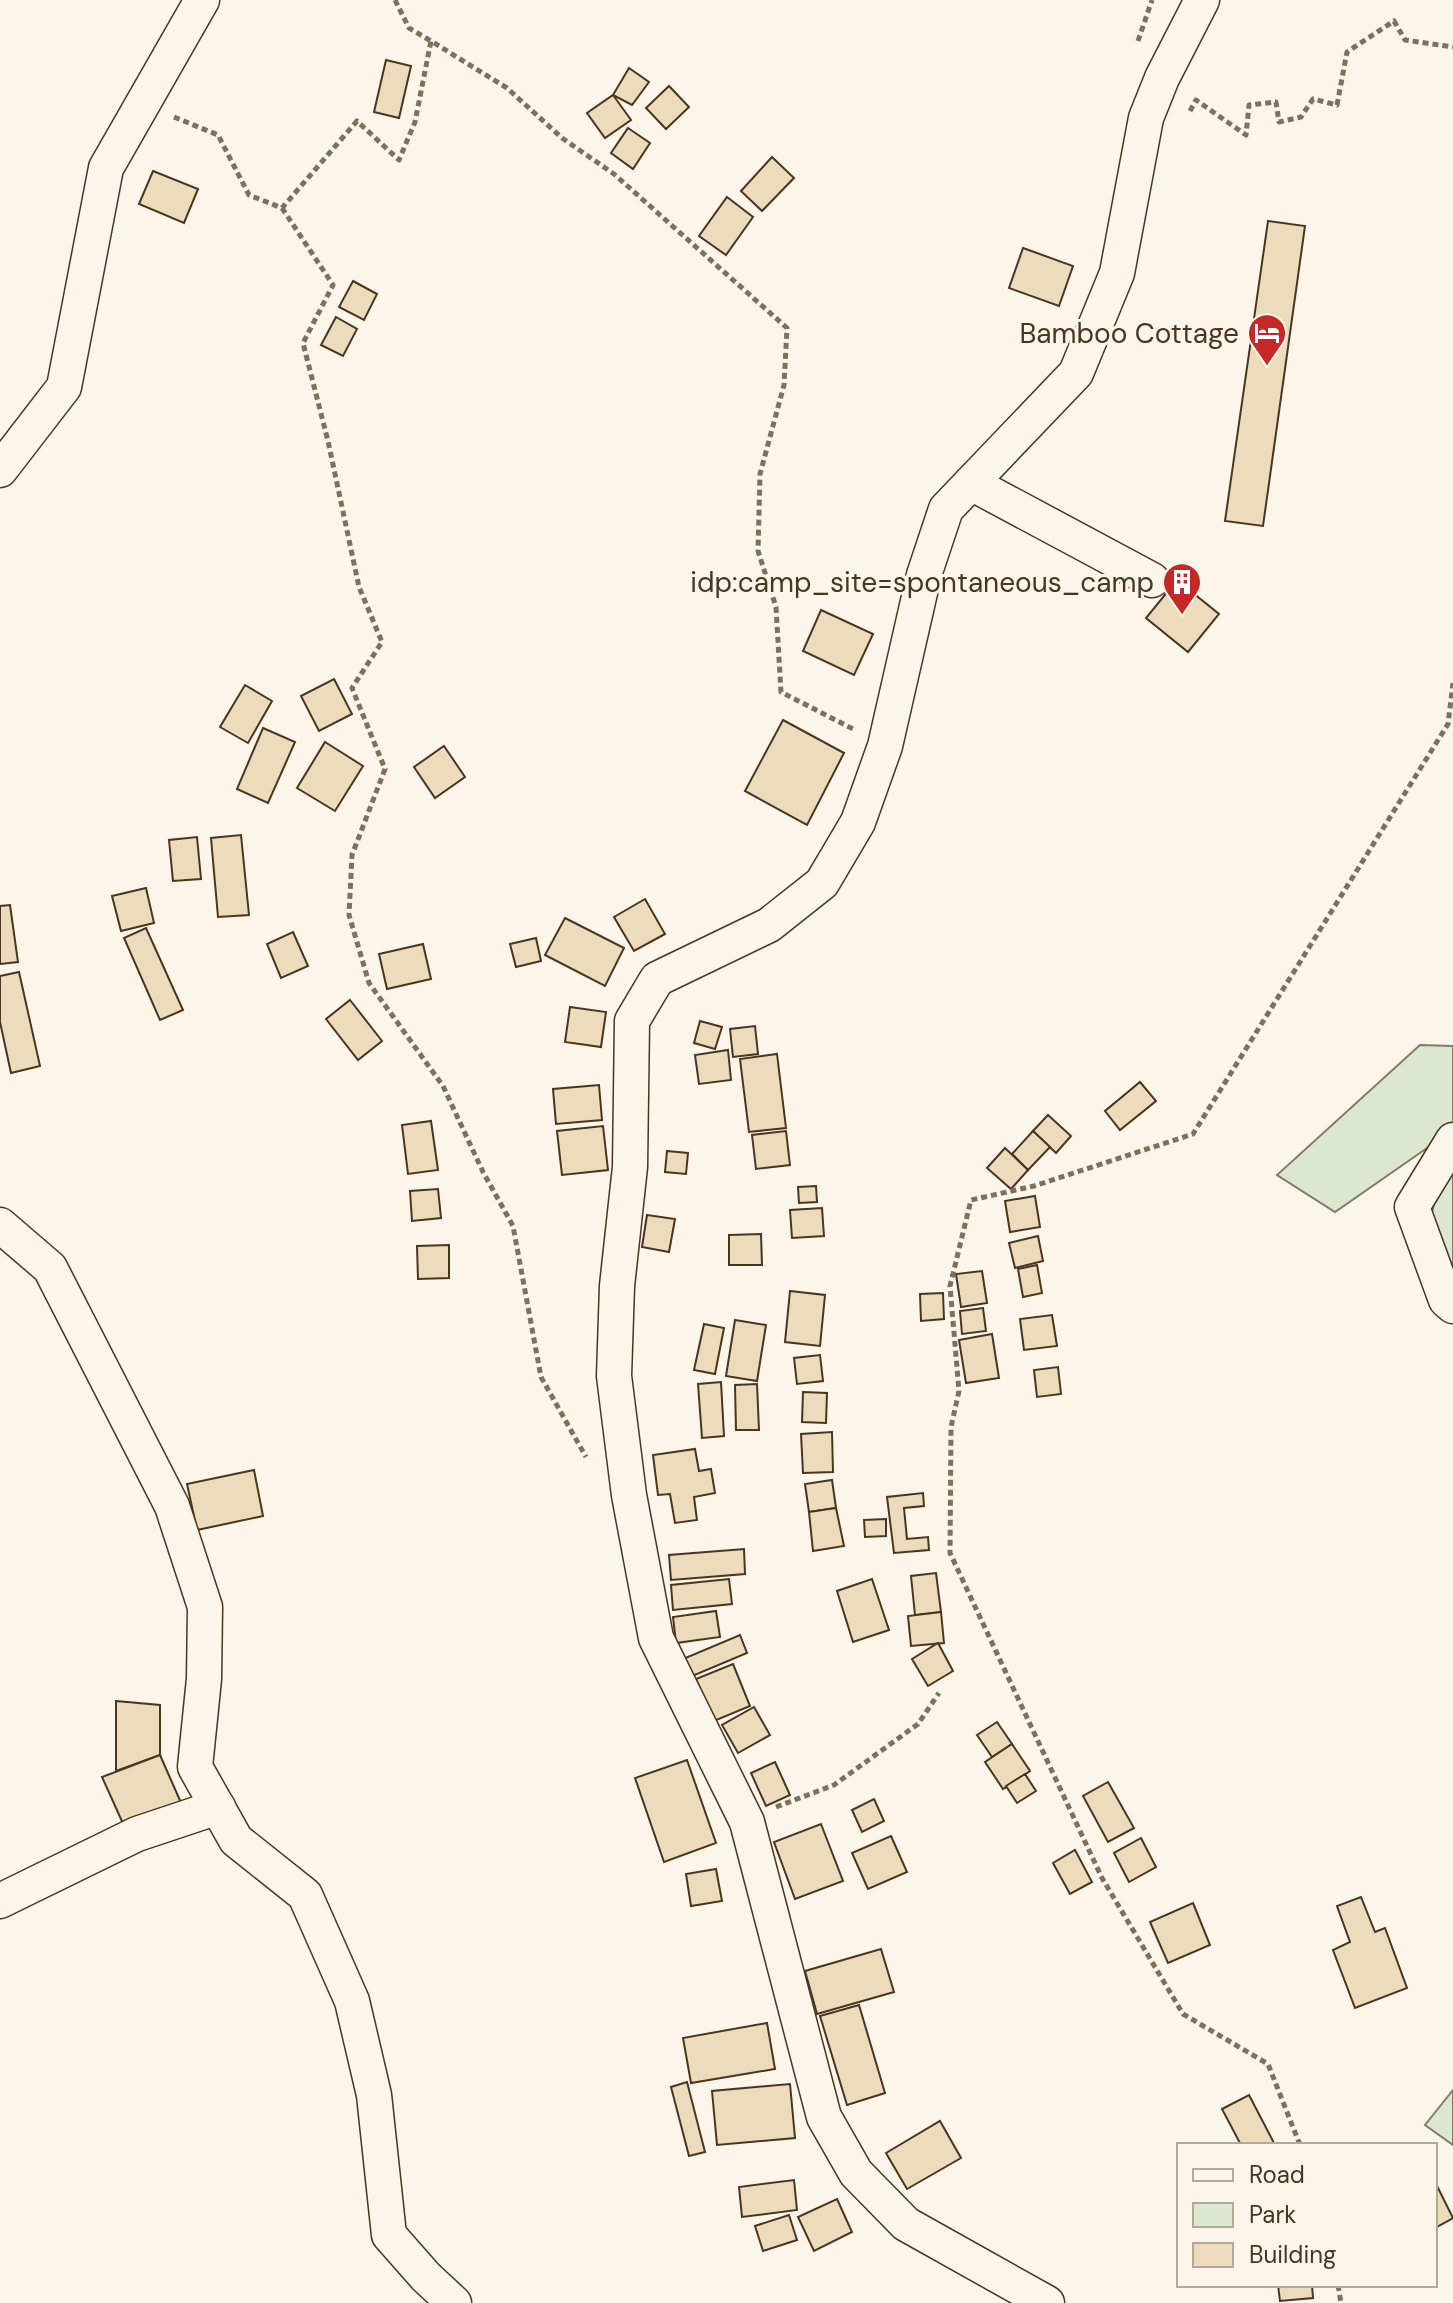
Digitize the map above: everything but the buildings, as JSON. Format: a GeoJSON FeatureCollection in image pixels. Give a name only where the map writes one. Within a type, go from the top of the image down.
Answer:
{"type":"FeatureCollection","features":[{"type":"Feature","properties":{"kind":"street"},"geometry":{"type":"LineString","coordinates":[[165,65],[187,0]]}},
{"type":"Feature","properties":{"kind":"street"},"geometry":{"type":"LineString","coordinates":[[0,470],[64,387],[106,168],[202,0]]}},
{"type":"Feature","properties":{"kind":"street"},"geometry":{"type":"LineString","coordinates":[[1047,2303],[906,2224],[856,2173],[824,2117],[747,1822],[656,1638],[629,1495],[614,1376],[617,1286],[630,1167],[632,1021],[657,979],[769,925],[822,883],[858,822],[885,746],[924,575],[946,509],[1076,373],[1117,273],[1146,118],[1162,78],[1202,0]]}},
{"type":"Feature","properties":{"kind":"street"},"geometry":{"type":"LineString","coordinates":[[971,483],[1152,580]]}},
{"type":"Feature","properties":{"kind":"street"},"geometry":{"type":"LineString","coordinates":[[1453,1140],[1412,1207],[1446,1300],[1453,1306]]}},
{"type":"Feature","properties":{"kind":"street"},"geometry":{"type":"LineString","coordinates":[[0,1225],[50,1268],[172,1506],[205,1607],[204,1679],[195,1767],[236,1840],[305,1895],[352,2001],[374,2095],[389,2235],[454,2303]]}},
{"type":"Feature","properties":{"kind":"street"},"geometry":{"type":"LineString","coordinates":[[0,1901],[137,1834],[218,1807]]}},
{"type":"Feature","properties":{"kind":"path"},"geometry":{"type":"LineString","coordinates":[[395,0],[409,28],[507,88],[562,138],[614,174],[787,328],[784,385],[760,474],[758,551],[776,607],[781,692],[885,746]]}},
{"type":"Feature","properties":{"kind":"path"},"geometry":{"type":"LineString","coordinates":[[1189,113],[1196,100],[1246,135],[1249,105],[1276,102],[1279,122],[1301,117],[1313,99],[1337,105],[1347,52],[1394,21],[1405,40],[1453,47]]}},
{"type":"Feature","properties":{"kind":"path"},"geometry":{"type":"LineString","coordinates":[[282,208],[357,121],[399,160],[415,122],[431,41]]}},
{"type":"Feature","properties":{"kind":"path"},"geometry":{"type":"LineString","coordinates":[[165,65],[174,117],[218,135],[249,195],[282,208],[333,285],[303,343],[328,441],[359,587],[382,642],[352,688],[385,769],[352,855],[349,915],[369,983],[443,1086],[483,1172],[513,1226],[541,1377],[588,1460],[629,1495]]}},
{"type":"Feature","properties":{"kind":"path"},"geometry":{"type":"LineString","coordinates":[[1299,2143],[1268,2064],[1183,2014],[1102,1878],[950,1553],[951,1427],[959,1391],[950,1286],[971,1200],[1034,1186],[1193,1134],[1448,724],[1453,683]]}},
{"type":"Feature","properties":{"kind":"path"},"geometry":{"type":"LineString","coordinates":[[747,1822],[769,1809],[834,1785],[918,1724],[939,1693]]}},
{"type":"Feature","properties":{"kind":"green space"},"geometry":{"type":"Polygon","coordinates":[[[1420,1045],[1453,1046],[1453,1276],[1428,1232],[1436,1194],[1430,1146],[1335,1212],[1277,1175],[1420,1045]]]}},
{"type":"Feature","properties":{"kind":"green space"},"geometry":{"type":"Polygon","coordinates":[[[1453,2090],[1453,2145],[1425,2125],[1453,2090]]]}},
{"type":"Feature","properties":{"kind":"place","name":"Bamboo Cottage"},"geometry":{"type":"Point","coordinates":[1267,367]}},
{"type":"Feature","properties":{"kind":"place","name":"idp:camp_site=spontaneous_camp"},"geometry":{"type":"Point","coordinates":[1182,616]}}]}
